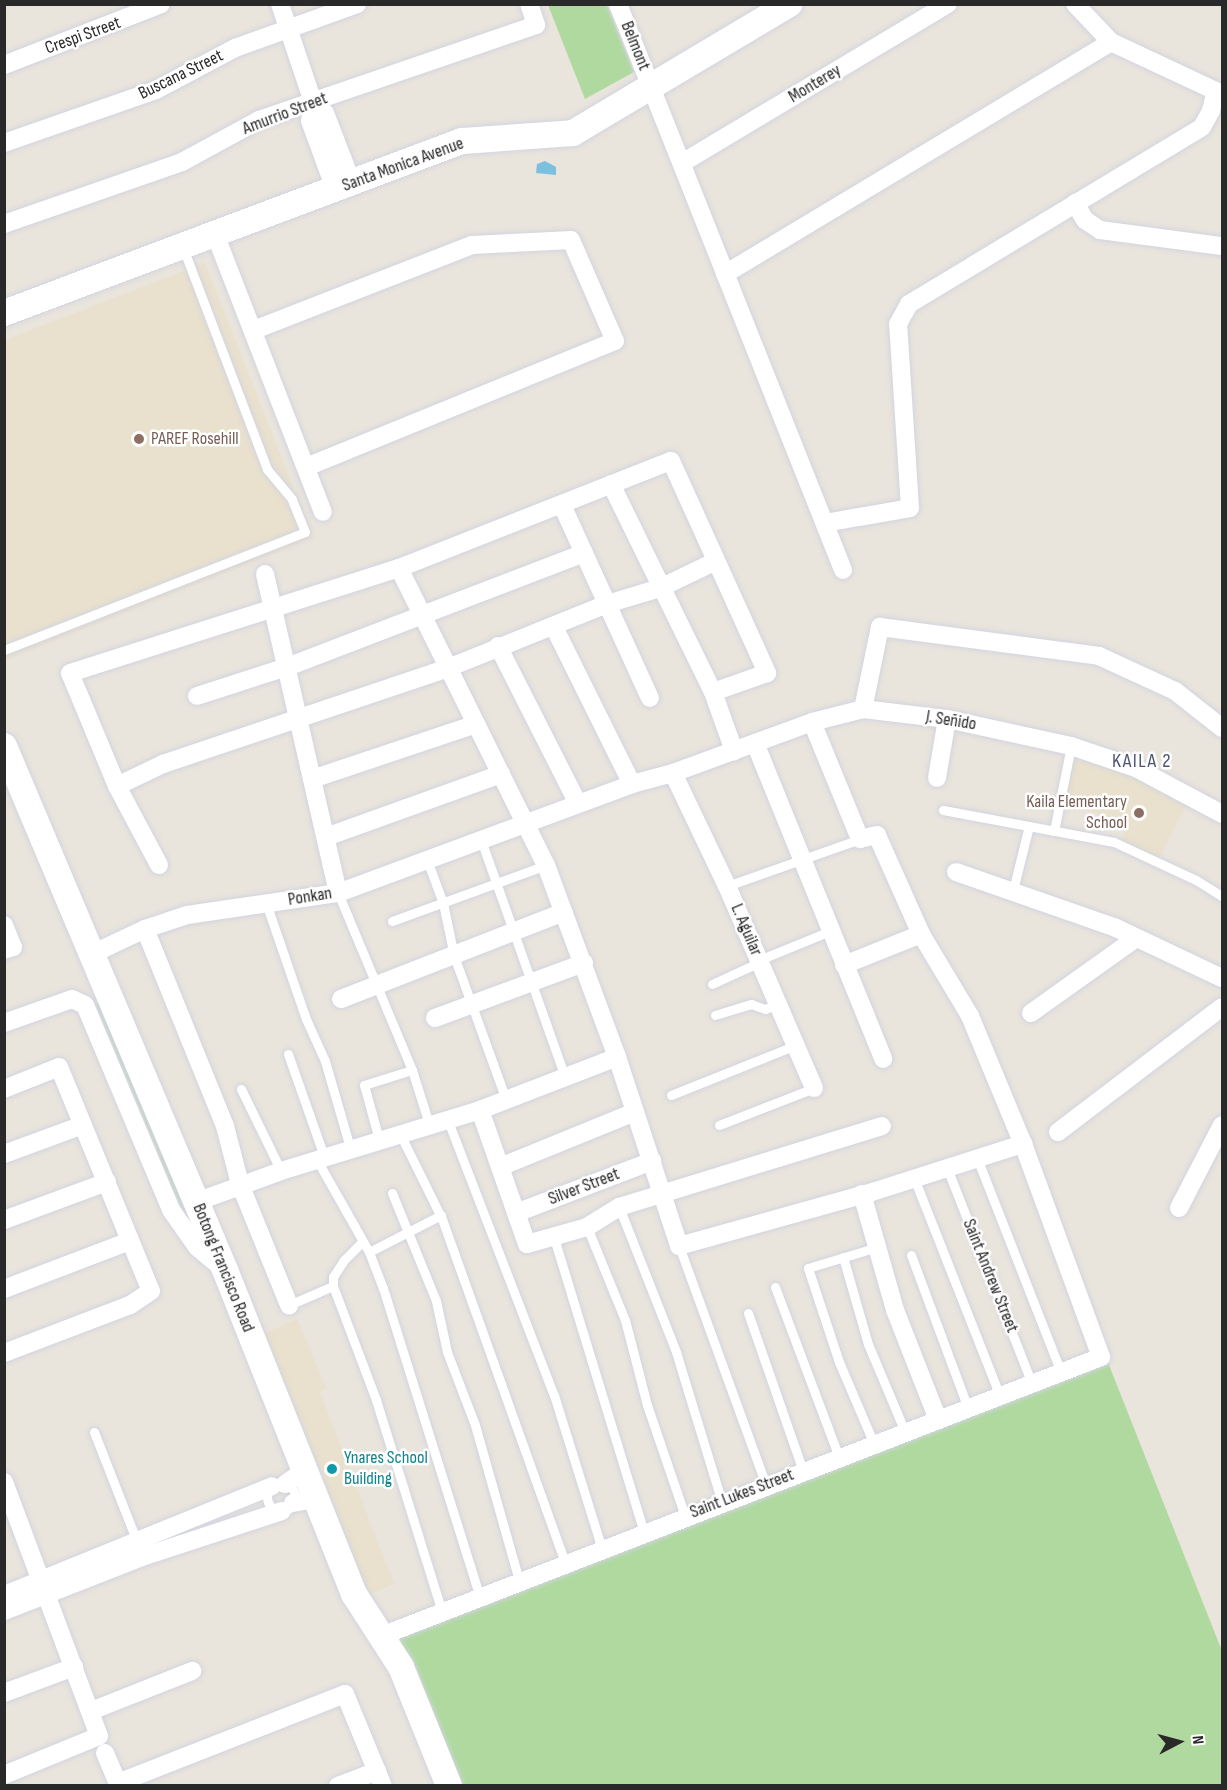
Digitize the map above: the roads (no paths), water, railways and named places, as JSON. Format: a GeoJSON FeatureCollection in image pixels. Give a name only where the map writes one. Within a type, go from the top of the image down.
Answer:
{"type":"FeatureCollection","features":[{"type":"Feature","properties":{"kind":"street","name":"Crespi Street"},"geometry":{"type":"LineString","coordinates":[[4,65],[161,4]]}},
{"type":"Feature","properties":{"kind":"street"},"geometry":{"type":"LineString","coordinates":[[280,4],[313,102],[325,113],[343,186]]}},
{"type":"Feature","properties":{"kind":"street","name":"Buscana Street"},"geometry":{"type":"LineString","coordinates":[[4,144],[156,90],[235,48],[357,4]]}},
{"type":"Feature","properties":{"kind":"street","name":"Amurrio Street"},"geometry":{"type":"LineString","coordinates":[[4,224],[182,162],[259,120],[536,25],[529,4]]}},
{"type":"Feature","properties":{"kind":"street","name":"Belmont"},"geometry":{"type":"LineString","coordinates":[[618,4],[843,570]]}},
{"type":"Feature","properties":{"kind":"street","name":"Santa Monica Avenue"},"geometry":{"type":"LineString","coordinates":[[4,313],[462,141],[573,133],[789,4]]}},
{"type":"Feature","properties":{"kind":"street","name":"Monterey"},"geometry":{"type":"LineString","coordinates":[[682,163],[948,4]]}},
{"type":"Feature","properties":{"kind":"street"},"geometry":{"type":"LineString","coordinates":[[825,522],[910,508],[898,324],[909,304],[1202,127],[1212,111],[1219,94],[1112,42],[1075,4]]}},
{"type":"Feature","properties":{"kind":"street"},"geometry":{"type":"LineString","coordinates":[[725,274],[1112,42]]}},
{"type":"Feature","properties":{"kind":"street"},"geometry":{"type":"LineString","coordinates":[[1075,203],[1085,220],[1100,230],[1222,246]]}},
{"type":"Feature","properties":{"kind":"street"},"geometry":{"type":"LineString","coordinates":[[215,234],[323,512]]}},
{"type":"Feature","properties":{"kind":"street"},"geometry":{"type":"LineString","coordinates":[[254,330],[472,245],[571,240],[615,341],[307,467]]}},
{"type":"Feature","properties":{"kind":"street"},"geometry":{"type":"LineString","coordinates":[[159,865],[117,786],[70,673],[274,610],[399,568],[670,461],[767,673],[713,692]]}},
{"type":"Feature","properties":{"kind":"street"},"geometry":{"type":"LineString","coordinates":[[611,484],[713,692],[734,751]]}},
{"type":"Feature","properties":{"kind":"street"},"geometry":{"type":"LineString","coordinates":[[562,505],[650,698]]}},
{"type":"Feature","properties":{"kind":"street"},"geometry":{"type":"LineString","coordinates":[[197,696],[287,667],[584,553]]}},
{"type":"Feature","properties":{"kind":"street"},"geometry":{"type":"LineString","coordinates":[[117,786],[163,764],[448,668],[607,604],[660,588],[716,561]]}},
{"type":"Feature","properties":{"kind":"street"},"geometry":{"type":"LineString","coordinates":[[399,568],[546,865],[584,963],[679,1246],[862,1194],[1023,1144],[970,1016],[921,934],[877,835],[860,839],[812,722]]}},
{"type":"Feature","properties":{"kind":"street"},"geometry":{"type":"LineString","coordinates":[[266,574],[338,893]]}},
{"type":"Feature","properties":{"kind":"street"},"geometry":{"type":"LineString","coordinates":[[554,627],[632,784]]}},
{"type":"Feature","properties":{"kind":"street"},"geometry":{"type":"LineString","coordinates":[[863,709],[880,627],[1100,656],[1174,691],[1222,728]]}},
{"type":"Feature","properties":{"kind":"street"},"geometry":{"type":"LineString","coordinates":[[498,646],[578,804]]}},
{"type":"Feature","properties":{"kind":"street","name":"J. Señido"},"geometry":{"type":"LineString","coordinates":[[578,804],[632,784],[673,773],[812,722],[863,709],[947,719],[1071,746],[1136,768],[1222,814]]}},
{"type":"Feature","properties":{"kind":"street"},"geometry":{"type":"LineString","coordinates":[[937,778],[947,719]]}},
{"type":"Feature","properties":{"kind":"street"},"geometry":{"type":"LineString","coordinates":[[312,779],[476,724]]}},
{"type":"Feature","properties":{"kind":"street"},"geometry":{"type":"LineString","coordinates":[[755,743],[884,1059]]}},
{"type":"Feature","properties":{"kind":"street","name":"Botong Francisco Road"},"geometry":{"type":"LineString","coordinates":[[4,746],[90,955],[225,1270],[287,1480],[297,1504],[354,1594],[384,1635],[401,1666],[449,1785]]}},
{"type":"Feature","properties":{"kind":"street","name":"L. Aguilar"},"geometry":{"type":"LineString","coordinates":[[673,773],[727,886],[814,1088]]}},
{"type":"Feature","properties":{"kind":"street"},"geometry":{"type":"LineString","coordinates":[[326,837],[501,774]]}},
{"type":"Feature","properties":{"kind":"street","name":"Ponkan"},"geometry":{"type":"LineString","coordinates":[[90,955],[145,929],[187,915],[338,893],[578,804]]}},
{"type":"Feature","properties":{"kind":"street"},"geometry":{"type":"LineString","coordinates":[[956,872],[1013,890],[1136,938],[1222,978]]}},
{"type":"Feature","properties":{"kind":"street"},"geometry":{"type":"LineString","coordinates":[[341,999],[378,988],[564,912]]}},
{"type":"Feature","properties":{"kind":"street"},"geometry":{"type":"LineString","coordinates":[[4,926],[13,947],[4,950]]}},
{"type":"Feature","properties":{"kind":"street"},"geometry":{"type":"LineString","coordinates":[[145,929],[225,1126],[240,1184],[289,1305]]}},
{"type":"Feature","properties":{"kind":"street"},"geometry":{"type":"LineString","coordinates":[[844,965],[921,934]]}},
{"type":"Feature","properties":{"kind":"street"},"geometry":{"type":"LineString","coordinates":[[1031,1013],[1136,938]]}},
{"type":"Feature","properties":{"kind":"street"},"geometry":{"type":"LineString","coordinates":[[435,1018],[584,963]]}},
{"type":"Feature","properties":{"kind":"street"},"geometry":{"type":"LineString","coordinates":[[4,1023],[72,999],[85,1005],[171,1210],[197,1247],[225,1270]]}},
{"type":"Feature","properties":{"kind":"street"},"geometry":{"type":"LineString","coordinates":[[1058,1132],[1222,1007]]}},
{"type":"Feature","properties":{"kind":"street"},"geometry":{"type":"LineString","coordinates":[[196,1202],[280,1171],[381,1143],[480,1110],[616,1056]]}},
{"type":"Feature","properties":{"kind":"street"},"geometry":{"type":"LineString","coordinates":[[4,1089],[59,1067],[151,1291],[130,1305],[4,1353]]}},
{"type":"Feature","properties":{"kind":"street"},"geometry":{"type":"LineString","coordinates":[[480,1110],[527,1244],[586,1227],[619,1207],[882,1126]]}},
{"type":"Feature","properties":{"kind":"street"},"geometry":{"type":"LineString","coordinates":[[500,1167],[635,1112]]}},
{"type":"Feature","properties":{"kind":"street"},"geometry":{"type":"LineString","coordinates":[[4,1154],[83,1125]]}},
{"type":"Feature","properties":{"kind":"street"},"geometry":{"type":"LineString","coordinates":[[1179,1208],[1222,1125]]}},
{"type":"Feature","properties":{"kind":"street","name":"Saint Lukes Street"},"geometry":{"type":"LineString","coordinates":[[384,1635],[566,1562],[1101,1357],[1023,1144]]}},
{"type":"Feature","properties":{"kind":"street","name":"Silver Street"},"geometry":{"type":"LineString","coordinates":[[516,1213],[652,1161]]}},
{"type":"Feature","properties":{"kind":"street"},"geometry":{"type":"LineString","coordinates":[[4,1220],[107,1182]]}},
{"type":"Feature","properties":{"kind":"street"},"geometry":{"type":"LineString","coordinates":[[862,1194],[874,1248],[938,1420]]}},
{"type":"Feature","properties":{"kind":"street"},"geometry":{"type":"LineString","coordinates":[[4,1289],[130,1241]]}},
{"type":"Feature","properties":{"kind":"street"},"geometry":{"type":"LineString","coordinates":[[4,1595],[44,1587],[140,1550],[287,1480]]}},
{"type":"Feature","properties":{"kind":"street"},"geometry":{"type":"LineString","coordinates":[[4,1482],[9,1510],[44,1587],[99,1736],[4,1774]]}},
{"type":"Feature","properties":{"kind":"street"},"geometry":{"type":"LineString","coordinates":[[140,1550],[297,1504]]}},
{"type":"Feature","properties":{"kind":"street"},"geometry":{"type":"LineString","coordinates":[[4,1611],[44,1587]]}},
{"type":"Feature","properties":{"kind":"street"},"geometry":{"type":"LineString","coordinates":[[4,1693],[74,1667]]}},
{"type":"Feature","properties":{"kind":"street"},"geometry":{"type":"LineString","coordinates":[[91,1711],[192,1671]]}},
{"type":"Feature","properties":{"kind":"street"},"geometry":{"type":"LineString","coordinates":[[105,1753],[118,1784],[345,1694],[380,1778],[338,1785]]}},
{"type":"Feature","properties":{"kind":"lane"},"geometry":{"type":"LineString","coordinates":[[4,650],[305,532],[292,499],[267,469],[182,246]]}},
{"type":"Feature","properties":{"kind":"lane"},"geometry":{"type":"LineString","coordinates":[[1054,831],[1071,746]]}},
{"type":"Feature","properties":{"kind":"lane"},"geometry":{"type":"LineString","coordinates":[[943,810],[1114,842],[1196,879],[1222,896]]}},
{"type":"Feature","properties":{"kind":"lane"},"geometry":{"type":"LineString","coordinates":[[1013,890],[1029,826]]}},
{"type":"Feature","properties":{"kind":"lane"},"geometry":{"type":"LineString","coordinates":[[727,886],[860,839]]}},
{"type":"Feature","properties":{"kind":"lane"},"geometry":{"type":"LineString","coordinates":[[481,840],[495,885],[565,1077]]}},
{"type":"Feature","properties":{"kind":"lane"},"geometry":{"type":"LineString","coordinates":[[427,860],[442,903],[454,956],[506,1100]]}},
{"type":"Feature","properties":{"kind":"lane"},"geometry":{"type":"LineString","coordinates":[[392,921],[546,865]]}},
{"type":"Feature","properties":{"kind":"lane"},"geometry":{"type":"LineString","coordinates":[[338,893],[412,1070],[439,1124],[554,1395],[602,1549]]}},
{"type":"Feature","properties":{"kind":"lane"},"geometry":{"type":"LineString","coordinates":[[266,903],[306,1018],[325,1061],[351,1151]]}},
{"type":"Feature","properties":{"kind":"lane"},"geometry":{"type":"LineString","coordinates":[[712,984],[830,931]]}},
{"type":"Feature","properties":{"kind":"lane"},"geometry":{"type":"LineString","coordinates":[[715,1015],[751,1004],[765,1009],[778,1004]]}},
{"type":"Feature","properties":{"kind":"lane"},"geometry":{"type":"LineString","coordinates":[[671,1095],[796,1045]]}},
{"type":"Feature","properties":{"kind":"lane"},"geometry":{"type":"LineString","coordinates":[[288,1054],[321,1160],[369,1252],[434,1442],[480,1597]]}},
{"type":"Feature","properties":{"kind":"lane"},"geometry":{"type":"LineString","coordinates":[[381,1143],[364,1085],[412,1070]]}},
{"type":"Feature","properties":{"kind":"lane"},"geometry":{"type":"LineString","coordinates":[[718,1125],[814,1088]]}},
{"type":"Feature","properties":{"kind":"lane"},"geometry":{"type":"LineString","coordinates":[[241,1089],[280,1171]]}},
{"type":"Feature","properties":{"kind":"lane"},"geometry":{"type":"LineString","coordinates":[[401,1136],[441,1215],[566,1562]]}},
{"type":"Feature","properties":{"kind":"lane"},"geometry":{"type":"LineString","coordinates":[[976,1158],[1061,1372]]}},
{"type":"Feature","properties":{"kind":"lane","name":"Saint Andrew Street"},"geometry":{"type":"LineString","coordinates":[[947,1168],[1032,1384]]}},
{"type":"Feature","properties":{"kind":"lane"},"geometry":{"type":"LineString","coordinates":[[914,1178],[1000,1396]]}},
{"type":"Feature","properties":{"kind":"lane"},"geometry":{"type":"LineString","coordinates":[[392,1193],[436,1301],[447,1352],[475,1425],[519,1581]]}},
{"type":"Feature","properties":{"kind":"lane"},"geometry":{"type":"LineString","coordinates":[[619,1207],[676,1352],[722,1502]]}},
{"type":"Feature","properties":{"kind":"lane"},"geometry":{"type":"LineString","coordinates":[[369,1252],[441,1215]]}},
{"type":"Feature","properties":{"kind":"lane"},"geometry":{"type":"LineString","coordinates":[[586,1227],[624,1320],[647,1405],[685,1516]]}},
{"type":"Feature","properties":{"kind":"lane"},"geometry":{"type":"LineString","coordinates":[[554,1238],[644,1532]]}},
{"type":"Feature","properties":{"kind":"lane"},"geometry":{"type":"LineString","coordinates":[[362,1242],[344,1260],[333,1277],[333,1286],[376,1400],[442,1612]]}},
{"type":"Feature","properties":{"kind":"lane"},"geometry":{"type":"LineString","coordinates":[[679,1246],[766,1485]]}},
{"type":"Feature","properties":{"kind":"lane"},"geometry":{"type":"LineString","coordinates":[[874,1248],[808,1268],[839,1362],[874,1444]]}},
{"type":"Feature","properties":{"kind":"lane"},"geometry":{"type":"LineString","coordinates":[[911,1255],[968,1408]]}},
{"type":"Feature","properties":{"kind":"lane"},"geometry":{"type":"LineString","coordinates":[[843,1257],[868,1344],[905,1432]]}},
{"type":"Feature","properties":{"kind":"lane"},"geometry":{"type":"LineString","coordinates":[[289,1305],[333,1286]]}},
{"type":"Feature","properties":{"kind":"lane"},"geometry":{"type":"LineString","coordinates":[[775,1287],[839,1457]]}},
{"type":"Feature","properties":{"kind":"lane"},"geometry":{"type":"LineString","coordinates":[[748,1312],[803,1471]]}},
{"type":"Feature","properties":{"kind":"lane"},"geometry":{"type":"LineString","coordinates":[[94,1432],[140,1550]]}},
{"type":"Feature","properties":{"kind":"lane"},"geometry":{"type":"LineString","coordinates":[[287,1480],[267,1494],[269,1504],[297,1504]]}},
{"type":"Feature","properties":{"kind":"water"},"geometry":{"type":"Polygon","coordinates":[[[545,161],[556,167],[556,175],[536,173],[537,164],[545,161]]]}},
{"type":"Feature","properties":{"kind":"place","name":"PAREF Rosehill"},"geometry":{"type":"Point","coordinates":[139,439]}},
{"type":"Feature","properties":{"kind":"place","name":"Kaila Elementary School"},"geometry":{"type":"Point","coordinates":[1139,813]}},
{"type":"Feature","properties":{"kind":"place","name":"Ynares School Building"},"geometry":{"type":"Point","coordinates":[332,1469]}},
{"type":"Feature","properties":{"kind":"district","name":"KAILA 2"},"geometry":{"type":"Point","coordinates":[1142,761]}}]}
